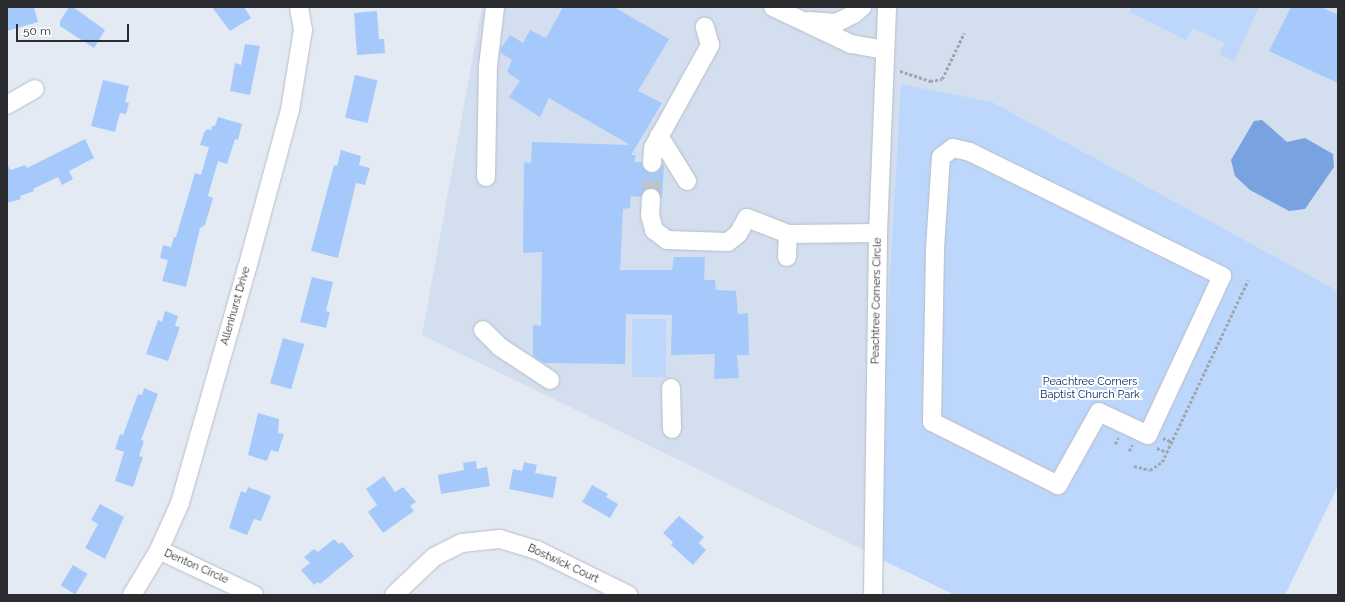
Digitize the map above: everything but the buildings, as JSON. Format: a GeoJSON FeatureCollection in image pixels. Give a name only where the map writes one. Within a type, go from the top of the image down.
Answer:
{"type":"FeatureCollection","features":[{"type":"Feature","properties":{"kind":"street","name":"Allenhurst Drive"},"geometry":{"type":"LineString","coordinates":[[132,595],[159,550],[180,503],[290,110],[303,30],[299,7]]}},
{"type":"Feature","properties":{"kind":"street"},"geometry":{"type":"LineString","coordinates":[[486,177],[488,66],[495,7]]}},
{"type":"Feature","properties":{"kind":"street"},"geometry":{"type":"LineString","coordinates":[[773,7],[797,20],[851,44],[884,50]]}},
{"type":"Feature","properties":{"kind":"street"},"geometry":{"type":"LineString","coordinates":[[797,20],[836,23],[854,14],[862,7]]}},
{"type":"Feature","properties":{"kind":"street","name":"Peachtree Corners Circle"},"geometry":{"type":"LineString","coordinates":[[873,595],[878,233],[884,50],[887,7]]}},
{"type":"Feature","properties":{"kind":"street"},"geometry":{"type":"LineString","coordinates":[[652,163],[653,148],[710,45],[705,27]]}},
{"type":"Feature","properties":{"kind":"street"},"geometry":{"type":"LineString","coordinates":[[7,105],[35,90]]}},
{"type":"Feature","properties":{"kind":"street"},"geometry":{"type":"LineString","coordinates":[[659,136],[687,181]]}},
{"type":"Feature","properties":{"kind":"street"},"geometry":{"type":"LineString","coordinates":[[953,148],[970,152],[1222,276],[1148,435],[1099,412],[1058,485],[932,422],[935,249],[941,157],[953,148]]}},
{"type":"Feature","properties":{"kind":"street"},"geometry":{"type":"LineString","coordinates":[[651,198],[650,215],[654,230],[667,240],[728,242],[738,234],[747,218],[788,234],[878,233]]}},
{"type":"Feature","properties":{"kind":"street"},"geometry":{"type":"LineString","coordinates":[[787,258],[788,234]]}},
{"type":"Feature","properties":{"kind":"street"},"geometry":{"type":"LineString","coordinates":[[483,330],[500,347],[550,380]]}},
{"type":"Feature","properties":{"kind":"street"},"geometry":{"type":"LineString","coordinates":[[671,388],[672,429]]}},
{"type":"Feature","properties":{"kind":"street","name":"Bostwick Court"},"geometry":{"type":"LineString","coordinates":[[394,595],[434,557],[462,543],[500,540],[537,550],[628,595]]}},
{"type":"Feature","properties":{"kind":"street","name":"Denton Circle"},"geometry":{"type":"LineString","coordinates":[[159,550],[254,595]]}},
{"type":"Feature","properties":{"kind":"path"},"geometry":{"type":"LineString","coordinates":[[899,71],[930,81],[942,79],[964,33]]}},
{"type":"Feature","properties":{"kind":"path"},"geometry":{"type":"LineString","coordinates":[[1134,466],[1150,470],[1162,462],[1248,280]]}},
{"type":"Feature","properties":{"kind":"path"},"geometry":{"type":"LineString","coordinates":[[1154,446],[1166,452]]}},
{"type":"Feature","properties":{"kind":"shaded area"},"geometry":{"type":"Polygon","coordinates":[[[482,7],[1338,7],[1338,291],[992,102],[874,555],[422,335],[482,7]]]}},
{"type":"Feature","properties":{"kind":"green space"},"geometry":{"type":"Polygon","coordinates":[[[1132,7],[1259,7],[1234,62],[1219,54],[1225,43],[1193,28],[1186,40],[1130,12],[1132,7]]]}},
{"type":"Feature","properties":{"kind":"green space","name":"Peachtree Corners Baptist Church Park"},"geometry":{"type":"Polygon","coordinates":[[[901,84],[992,102],[1338,291],[1338,486],[1285,595],[955,595],[874,556],[901,84]]]}},
{"type":"Feature","properties":{"kind":"green space"},"geometry":{"type":"Polygon","coordinates":[[[632,319],[666,319],[666,377],[632,377],[632,319]]]}},
{"type":"Feature","properties":{"kind":"water"},"geometry":{"type":"Polygon","coordinates":[[[1262,120],[1287,142],[1305,138],[1333,154],[1334,167],[1305,209],[1289,211],[1250,190],[1235,176],[1231,160],[1254,121],[1262,120]]]}},
{"type":"Feature","properties":{"kind":"tunnel"},"geometry":{"type":"LineString","coordinates":[[651,198],[652,163]]}}]}
